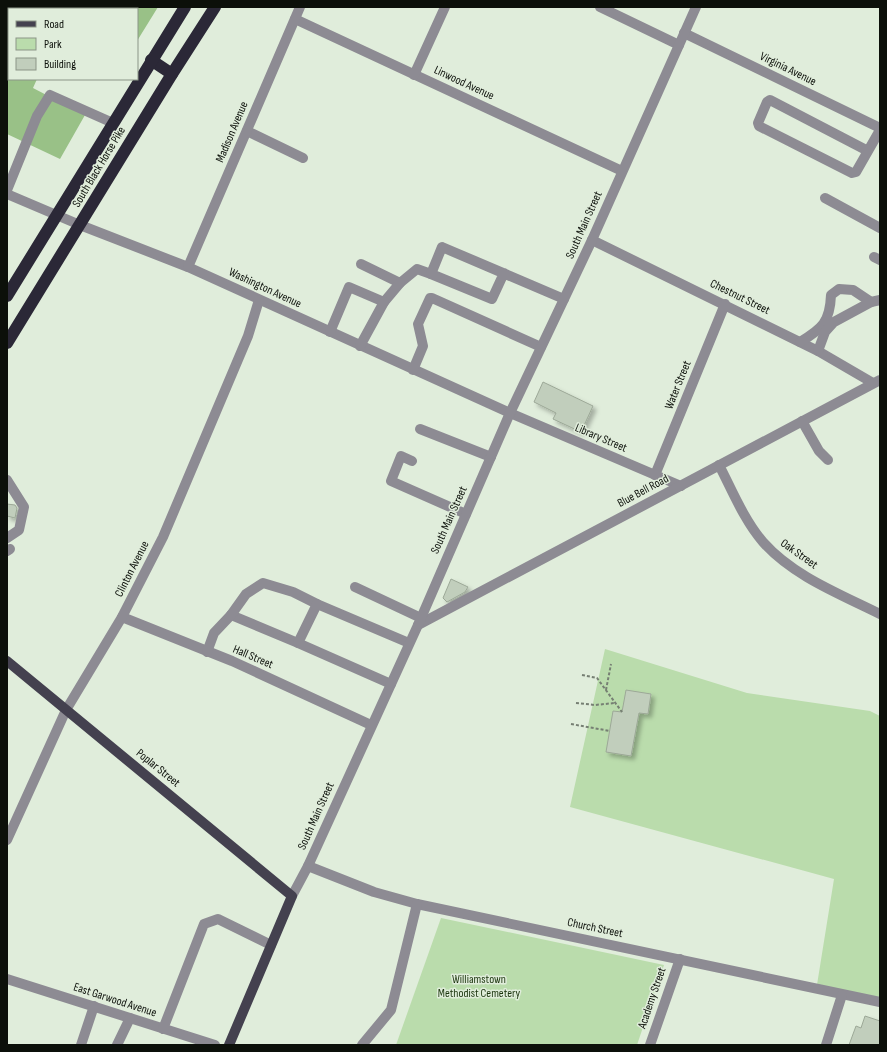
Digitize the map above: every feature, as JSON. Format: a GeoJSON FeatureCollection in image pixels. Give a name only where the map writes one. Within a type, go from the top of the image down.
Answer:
{"type":"FeatureCollection","features":[{"type":"Feature","properties":{"kind":"highway","name":"South Black Horse Pike"},"geometry":{"type":"LineString","coordinates":[[7,296],[185,7]]}},
{"type":"Feature","properties":{"kind":"highway","name":"South Black Horse Pike"},"geometry":{"type":"LineString","coordinates":[[7,343],[172,74],[215,7]]}},
{"type":"Feature","properties":{"kind":"highway"},"geometry":{"type":"LineString","coordinates":[[151,60],[172,74]]}},
{"type":"Feature","properties":{"kind":"main road","name":"Poplar Street"},"geometry":{"type":"LineString","coordinates":[[7,661],[292,896]]}},
{"type":"Feature","properties":{"kind":"main road","name":"South Main Street"},"geometry":{"type":"LineString","coordinates":[[229,1045],[292,896]]}},
{"type":"Feature","properties":{"kind":"street","name":"Madison Avenue"},"geometry":{"type":"LineString","coordinates":[[188,267],[300,7]]}},
{"type":"Feature","properties":{"kind":"street"},"geometry":{"type":"LineString","coordinates":[[414,74],[445,7]]}},
{"type":"Feature","properties":{"kind":"street"},"geometry":{"type":"LineString","coordinates":[[600,7],[678,45]]}},
{"type":"Feature","properties":{"kind":"street","name":"South Main Street"},"geometry":{"type":"LineString","coordinates":[[292,896],[308,866],[391,684],[510,413],[592,240],[696,7]]}},
{"type":"Feature","properties":{"kind":"street","name":"Linwood Avenue"},"geometry":{"type":"LineString","coordinates":[[295,19],[622,171]]}},
{"type":"Feature","properties":{"kind":"street","name":"Virginia Avenue"},"geometry":{"type":"LineString","coordinates":[[684,33],[880,129]]}},
{"type":"Feature","properties":{"kind":"street"},"geometry":{"type":"LineString","coordinates":[[7,190],[37,116],[50,96],[113,123]]}},
{"type":"Feature","properties":{"kind":"street"},"geometry":{"type":"LineString","coordinates":[[868,151],[770,100],[767,102],[758,123],[759,126],[852,173],[856,172],[868,151],[880,129]]}},
{"type":"Feature","properties":{"kind":"street"},"geometry":{"type":"LineString","coordinates":[[247,131],[303,158]]}},
{"type":"Feature","properties":{"kind":"street","name":"Washington Avenue"},"geometry":{"type":"LineString","coordinates":[[7,194],[80,225],[188,267],[510,413]]}},
{"type":"Feature","properties":{"kind":"street"},"geometry":{"type":"LineString","coordinates":[[825,198],[880,228]]}},
{"type":"Feature","properties":{"kind":"street","name":"Chestnut Street"},"geometry":{"type":"LineString","coordinates":[[592,240],[725,304],[877,381]]}},
{"type":"Feature","properties":{"kind":"street"},"geometry":{"type":"LineString","coordinates":[[431,274],[442,247],[564,299]]}},
{"type":"Feature","properties":{"kind":"street"},"geometry":{"type":"LineString","coordinates":[[361,264],[400,283]]}},
{"type":"Feature","properties":{"kind":"street"},"geometry":{"type":"LineString","coordinates":[[360,346],[384,302],[400,283],[417,269],[492,300],[504,273]]}},
{"type":"Feature","properties":{"kind":"street"},"geometry":{"type":"LineString","coordinates":[[330,332],[349,286],[384,302]]}},
{"type":"Feature","properties":{"kind":"street"},"geometry":{"type":"LineString","coordinates":[[800,342],[817,332],[826,322],[831,295],[839,289],[853,290],[875,301]]}},
{"type":"Feature","properties":{"kind":"street"},"geometry":{"type":"LineString","coordinates":[[413,370],[423,346],[418,324],[430,298],[541,347]]}},
{"type":"Feature","properties":{"kind":"street","name":"Clinton Avenue"},"geometry":{"type":"LineString","coordinates":[[8,837],[66,710],[122,618],[163,537],[248,336],[259,300]]}},
{"type":"Feature","properties":{"kind":"street"},"geometry":{"type":"LineString","coordinates":[[818,351],[825,332],[834,322],[875,301]]}},
{"type":"Feature","properties":{"kind":"street","name":"Water Street"},"geometry":{"type":"LineString","coordinates":[[655,475],[725,304]]}},
{"type":"Feature","properties":{"kind":"street","name":"Blue Bell Road"},"geometry":{"type":"LineString","coordinates":[[419,621],[681,486],[877,381]]}},
{"type":"Feature","properties":{"kind":"street","name":"Library Street"},"geometry":{"type":"LineString","coordinates":[[510,413],[681,486]]}},
{"type":"Feature","properties":{"kind":"street"},"geometry":{"type":"LineString","coordinates":[[802,421],[819,451],[828,460]]}},
{"type":"Feature","properties":{"kind":"street"},"geometry":{"type":"LineString","coordinates":[[420,429],[491,457]]}},
{"type":"Feature","properties":{"kind":"street"},"geometry":{"type":"LineString","coordinates":[[412,461],[401,456],[391,481],[466,514]]}},
{"type":"Feature","properties":{"kind":"street","name":"Oak Street"},"geometry":{"type":"LineString","coordinates":[[719,465],[751,524],[762,541],[780,559],[797,571],[880,614]]}},
{"type":"Feature","properties":{"kind":"street"},"geometry":{"type":"LineString","coordinates":[[7,480],[24,508],[19,530],[7,538]]}},
{"type":"Feature","properties":{"kind":"street"},"geometry":{"type":"LineString","coordinates":[[207,652],[214,633],[246,594],[263,583],[293,592],[317,604],[409,643]]}},
{"type":"Feature","properties":{"kind":"street"},"geometry":{"type":"LineString","coordinates":[[355,587],[419,621]]}},
{"type":"Feature","properties":{"kind":"street"},"geometry":{"type":"LineString","coordinates":[[298,643],[317,604]]}},
{"type":"Feature","properties":{"kind":"street"},"geometry":{"type":"LineString","coordinates":[[231,614],[391,684]]}},
{"type":"Feature","properties":{"kind":"street","name":"Hall Street"},"geometry":{"type":"LineString","coordinates":[[122,618],[246,668],[371,726]]}},
{"type":"Feature","properties":{"kind":"street","name":"Church Street"},"geometry":{"type":"LineString","coordinates":[[308,866],[374,892],[417,904],[880,1002]]}},
{"type":"Feature","properties":{"kind":"street"},"geometry":{"type":"LineString","coordinates":[[362,1045],[391,1010],[417,904]]}},
{"type":"Feature","properties":{"kind":"street"},"geometry":{"type":"LineString","coordinates":[[163,1028],[204,924],[218,919],[271,945]]}},
{"type":"Feature","properties":{"kind":"street","name":"Academy Street"},"geometry":{"type":"LineString","coordinates":[[650,1045],[680,960]]}},
{"type":"Feature","properties":{"kind":"street","name":"East Garwood Avenue"},"geometry":{"type":"LineString","coordinates":[[7,979],[215,1045]]}},
{"type":"Feature","properties":{"kind":"street"},"geometry":{"type":"LineString","coordinates":[[826,1045],[842,995]]}},
{"type":"Feature","properties":{"kind":"street"},"geometry":{"type":"LineString","coordinates":[[81,1045],[94,1006]]}},
{"type":"Feature","properties":{"kind":"street"},"geometry":{"type":"LineString","coordinates":[[117,1045],[130,1018]]}},
{"type":"Feature","properties":{"kind":"path"},"geometry":{"type":"LineString","coordinates":[[606,690],[611,664]]}},
{"type":"Feature","properties":{"kind":"path"},"geometry":{"type":"LineString","coordinates":[[582,675],[597,678],[622,712]]}},
{"type":"Feature","properties":{"kind":"path"},"geometry":{"type":"LineString","coordinates":[[576,703],[595,705],[616,702]]}},
{"type":"Feature","properties":{"kind":"path"},"geometry":{"type":"LineString","coordinates":[[571,724],[610,731]]}},
{"type":"Feature","properties":{"kind":"green space"},"geometry":{"type":"Polygon","coordinates":[[[7,7],[70,7],[8,8],[8,80],[37,80],[33,88],[85,115],[60,159],[7,134],[7,7]]]}},
{"type":"Feature","properties":{"kind":"green space"},"geometry":{"type":"Polygon","coordinates":[[[158,7],[138,39],[138,8],[116,8],[158,7]]]}},
{"type":"Feature","properties":{"kind":"green space"},"geometry":{"type":"Polygon","coordinates":[[[605,649],[747,693],[870,711],[880,716],[880,1004],[816,991],[834,879],[570,807],[605,649]]]}},
{"type":"Feature","properties":{"kind":"green space","name":"Williamstown Methodist Cemetery"},"geometry":{"type":"Polygon","coordinates":[[[441,918],[664,965],[637,1045],[396,1045],[441,918]]]}},
{"type":"Feature","properties":{"kind":"building"},"geometry":{"type":"Polygon","coordinates":[[[543,382],[593,406],[581,432],[553,419],[556,413],[534,402],[543,382]]]}},
{"type":"Feature","properties":{"kind":"building"},"geometry":{"type":"Polygon","coordinates":[[[7,504],[15,505],[17,508],[15,518],[7,516],[7,504]]]}},
{"type":"Feature","properties":{"kind":"building"},"geometry":{"type":"Polygon","coordinates":[[[451,579],[468,587],[465,592],[447,602],[443,598],[451,579]]]}},
{"type":"Feature","properties":{"kind":"building"},"geometry":{"type":"Polygon","coordinates":[[[626,690],[651,694],[648,714],[639,713],[631,756],[606,752],[613,711],[622,712],[626,690]]]}},
{"type":"Feature","properties":{"kind":"building"},"geometry":{"type":"Polygon","coordinates":[[[865,1016],[880,1021],[880,1045],[849,1045],[856,1026],[861,1028],[865,1016]]]}}]}
